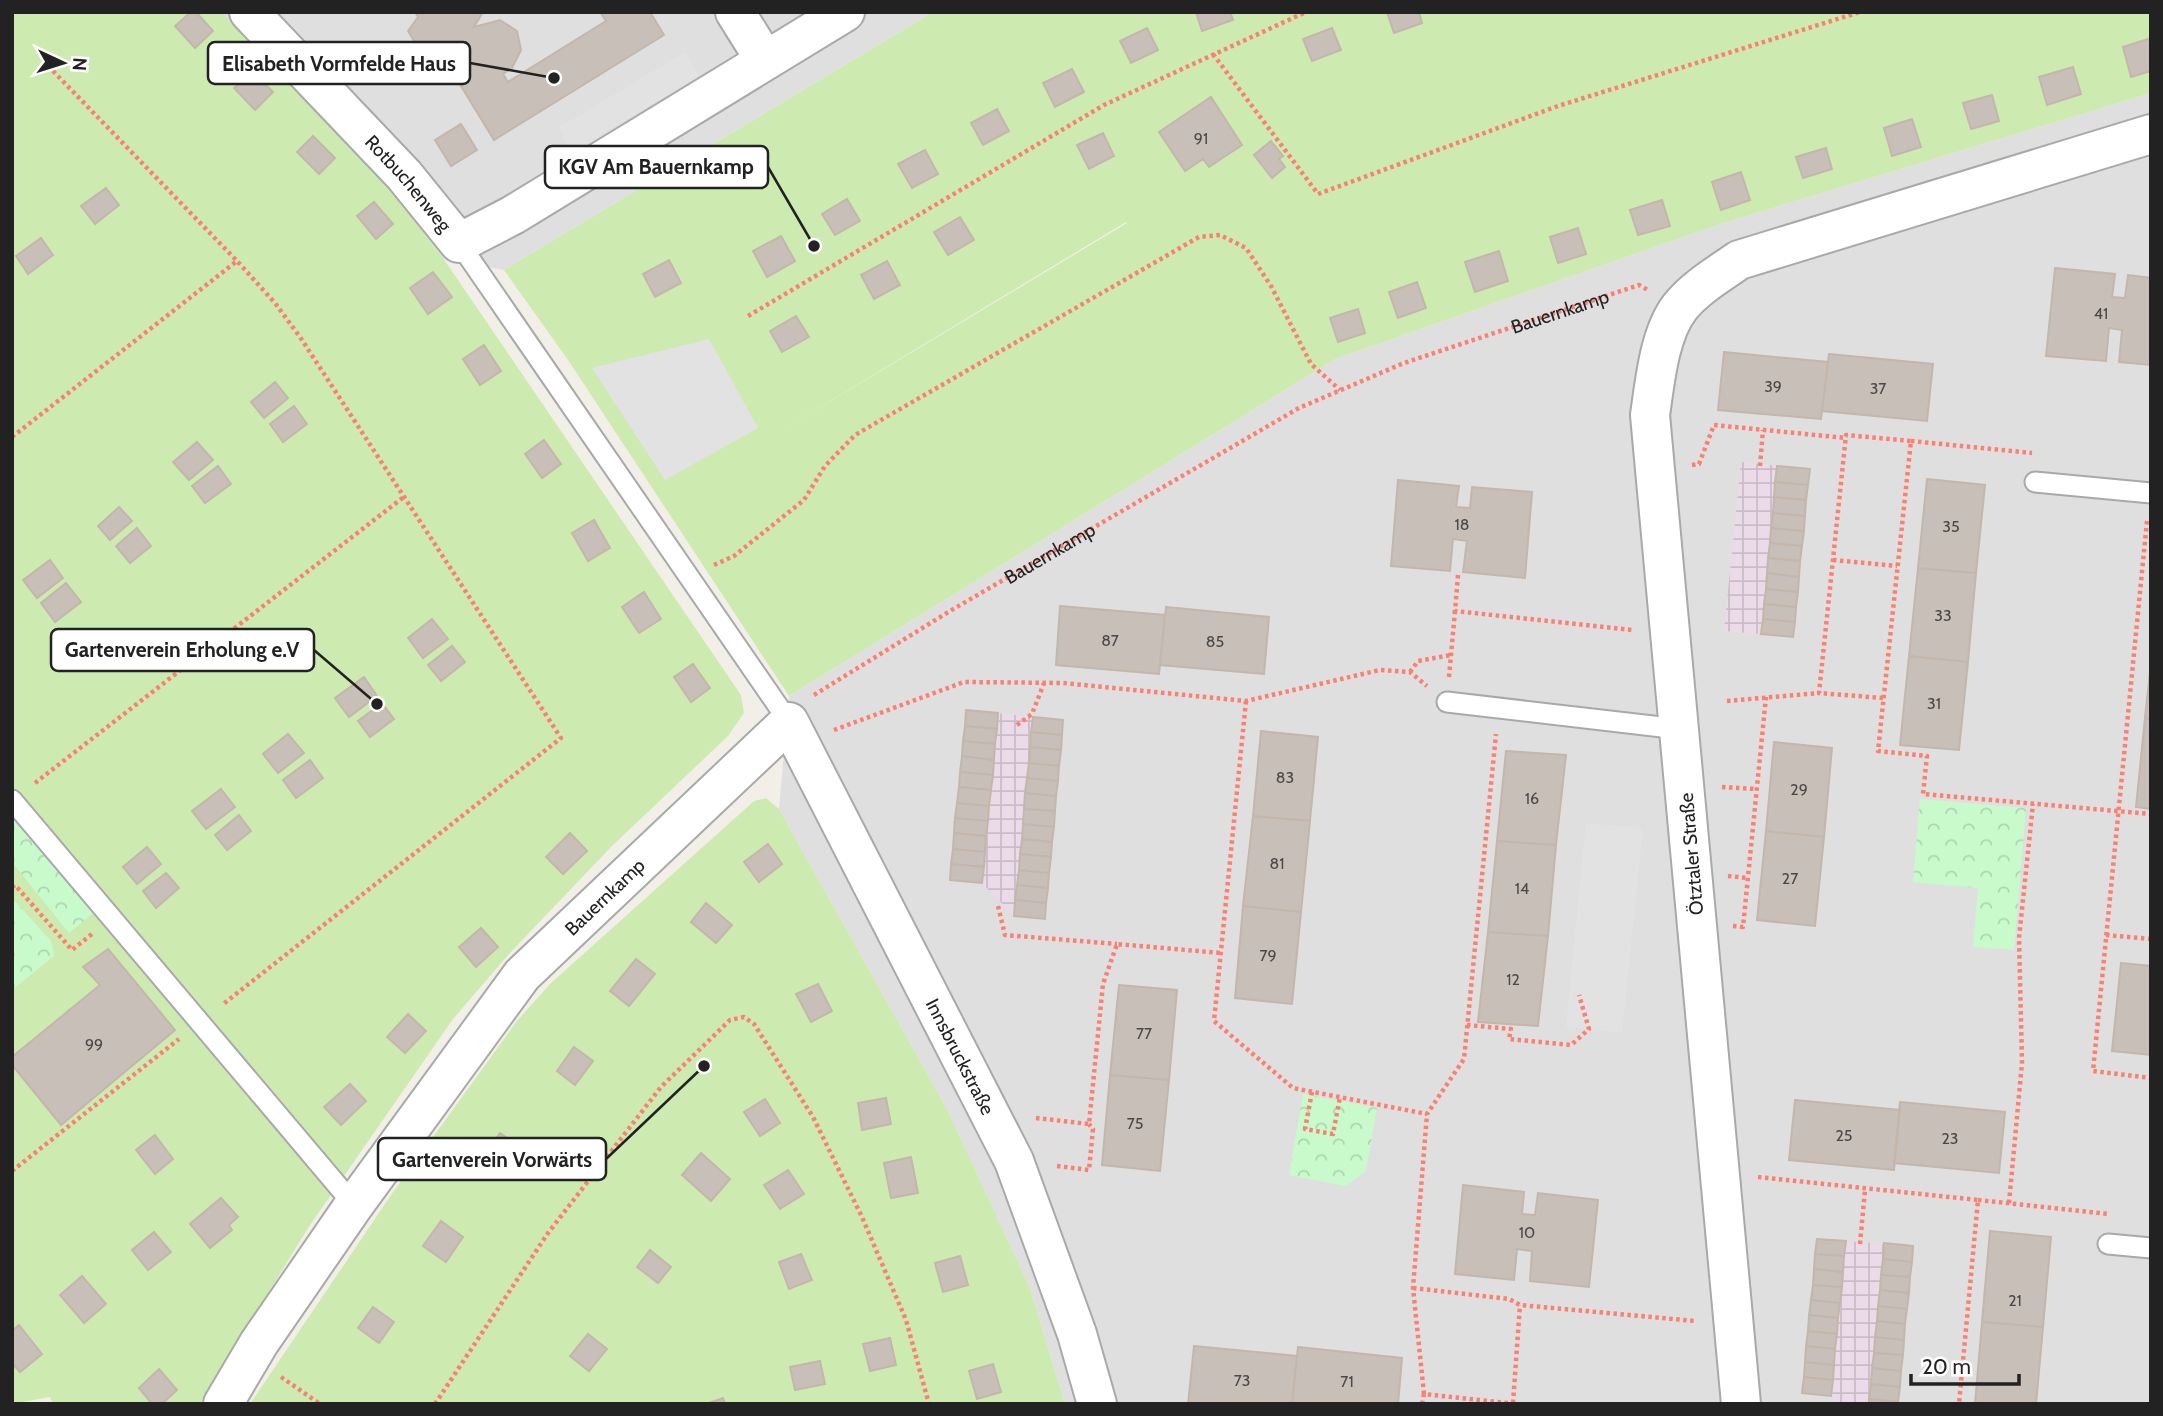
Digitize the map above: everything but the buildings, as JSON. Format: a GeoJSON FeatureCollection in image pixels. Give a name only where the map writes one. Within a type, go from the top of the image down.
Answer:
{"type":"FeatureCollection","features":[{"type":"Feature","properties":{"kind":"street","name":"Rotbuchenweg"},"geometry":{"type":"LineString","coordinates":[[249,12],[404,175],[458,243],[513,215],[845,12]]}},
{"type":"Feature","properties":{"kind":"street"},"geometry":{"type":"LineString","coordinates":[[735,12],[765,60]]}},
{"type":"Feature","properties":{"kind":"street"},"geometry":{"type":"LineString","coordinates":[[1679,308],[1707,282],[1739,260],[2151,134]]}},
{"type":"Feature","properties":{"kind":"street","name":"Ötztaler Straße"},"geometry":{"type":"LineString","coordinates":[[1679,308],[1659,356],[1650,415],[1741,1404]]}},
{"type":"Feature","properties":{"kind":"street","name":"Bauernkamp"},"geometry":{"type":"LineString","coordinates":[[223,1404],[252,1356],[354,1205],[523,975],[789,722]]}},
{"type":"Feature","properties":{"kind":"street","name":"Innsbruckstraße"},"geometry":{"type":"LineString","coordinates":[[789,722],[1014,1161],[1077,1334],[1097,1404]]}},
{"type":"Feature","properties":{"kind":"lane"},"geometry":{"type":"LineString","coordinates":[[458,243],[789,722]]}},
{"type":"Feature","properties":{"kind":"lane"},"geometry":{"type":"LineString","coordinates":[[2035,482],[2150,493]]}},
{"type":"Feature","properties":{"kind":"lane"},"geometry":{"type":"LineString","coordinates":[[1447,702],[1679,729]]}},
{"type":"Feature","properties":{"kind":"lane"},"geometry":{"type":"LineString","coordinates":[[13,800],[354,1205]]}},
{"type":"Feature","properties":{"kind":"lane"},"geometry":{"type":"LineString","coordinates":[[2108,1244],[2151,1248]]}},
{"type":"Feature","properties":{"kind":"path"},"geometry":{"type":"LineString","coordinates":[[748,316],[1104,106],[1306,12]]}},
{"type":"Feature","properties":{"kind":"path"},"geometry":{"type":"LineString","coordinates":[[1213,54],[1318,194],[1558,106],[1860,12]]}},
{"type":"Feature","properties":{"kind":"path"},"geometry":{"type":"LineString","coordinates":[[12,1171],[561,738],[292,325],[237,261],[53,71]]}},
{"type":"Feature","properties":{"kind":"path"},"geometry":{"type":"LineString","coordinates":[[687,576],[734,556],[804,500],[825,466],[855,435],[1199,237],[1220,235],[1246,248],[1271,286],[1311,364],[1341,390]]}},
{"type":"Feature","properties":{"kind":"path"},"geometry":{"type":"LineString","coordinates":[[12,437],[237,261]]}},
{"type":"Feature","properties":{"kind":"path","name":"Bauernkamp"},"geometry":{"type":"LineString","coordinates":[[789,722],[811,696],[856,667],[1287,415],[1416,359],[1639,285],[1679,308]]}},
{"type":"Feature","properties":{"kind":"path"},"geometry":{"type":"LineString","coordinates":[[1680,467],[1699,464],[1714,425],[1846,438]]}},
{"type":"Feature","properties":{"kind":"path"},"geometry":{"type":"LineString","coordinates":[[1760,466],[1763,430]]}},
{"type":"Feature","properties":{"kind":"path"},"geometry":{"type":"LineString","coordinates":[[1819,693],[1846,435],[2038,453]]}},
{"type":"Feature","properties":{"kind":"path"},"geometry":{"type":"LineString","coordinates":[[1910,440],[1878,751],[1927,757],[1923,794],[2151,814]]}},
{"type":"Feature","properties":{"kind":"path"},"geometry":{"type":"LineString","coordinates":[[2150,493],[2093,1071],[2151,1078]]}},
{"type":"Feature","properties":{"kind":"path"},"geometry":{"type":"LineString","coordinates":[[13,800],[405,496]]}},
{"type":"Feature","properties":{"kind":"path"},"geometry":{"type":"LineString","coordinates":[[1833,560],[1898,566]]}},
{"type":"Feature","properties":{"kind":"path"},"geometry":{"type":"LineString","coordinates":[[1447,702],[1458,575]]}},
{"type":"Feature","properties":{"kind":"path"},"geometry":{"type":"LineString","coordinates":[[1455,611],[1640,631]]}},
{"type":"Feature","properties":{"kind":"path"},"geometry":{"type":"LineString","coordinates":[[1410,672],[1418,661],[1451,655]]}},
{"type":"Feature","properties":{"kind":"path"},"geometry":{"type":"LineString","coordinates":[[831,731],[964,682],[1044,682],[1246,701],[1381,670],[1410,672],[1447,702]]}},
{"type":"Feature","properties":{"kind":"path"},"geometry":{"type":"LineString","coordinates":[[1017,725],[1032,714],[1044,682]]}},
{"type":"Feature","properties":{"kind":"path"},"geometry":{"type":"LineString","coordinates":[[1727,701],[1819,693],[1883,698]]}},
{"type":"Feature","properties":{"kind":"path"},"geometry":{"type":"LineString","coordinates":[[1722,925],[1742,927],[1766,697]]}},
{"type":"Feature","properties":{"kind":"path"},"geometry":{"type":"LineString","coordinates":[[1246,701],[1214,1021],[1293,1088],[1427,1114]]}},
{"type":"Feature","properties":{"kind":"path"},"geometry":{"type":"LineString","coordinates":[[1422,1404],[1424,1394],[1413,1288],[1427,1114],[1464,1059],[1499,708]]}},
{"type":"Feature","properties":{"kind":"path"},"geometry":{"type":"LineString","coordinates":[[1729,788],[1756,789]]}},
{"type":"Feature","properties":{"kind":"path"},"geometry":{"type":"LineString","coordinates":[[2009,1203],[2022,1063],[2019,937],[2032,804]]}},
{"type":"Feature","properties":{"kind":"path"},"geometry":{"type":"LineString","coordinates":[[13,884],[72,950],[112,918]]}},
{"type":"Feature","properties":{"kind":"path"},"geometry":{"type":"LineString","coordinates":[[998,906],[1005,935],[1221,953]]}},
{"type":"Feature","properties":{"kind":"path"},"geometry":{"type":"LineString","coordinates":[[2106,934],[2151,939]]}},
{"type":"Feature","properties":{"kind":"path"},"geometry":{"type":"LineString","coordinates":[[1056,1166],[1089,1170],[1093,1129],[1089,1124],[1103,984],[1117,944]]}},
{"type":"Feature","properties":{"kind":"path"},"geometry":{"type":"LineString","coordinates":[[1467,1025],[1511,1029],[1509,1039],[1571,1045],[1589,1029],[1579,995]]}},
{"type":"Feature","properties":{"kind":"path"},"geometry":{"type":"LineString","coordinates":[[435,1404],[548,1233],[661,1087],[730,1020],[744,1017],[754,1024],[813,1117],[862,1217],[906,1320],[929,1404]]}},
{"type":"Feature","properties":{"kind":"path"},"geometry":{"type":"LineString","coordinates":[[1312,1092],[1305,1129],[1333,1135],[1340,1097]]}},
{"type":"Feature","properties":{"kind":"path"},"geometry":{"type":"LineString","coordinates":[[1034,1118],[1089,1124]]}},
{"type":"Feature","properties":{"kind":"path"},"geometry":{"type":"LineString","coordinates":[[1746,1176],[2110,1214],[2108,1244]]}},
{"type":"Feature","properties":{"kind":"path"},"geometry":{"type":"LineString","coordinates":[[1860,1244],[1865,1190]]}},
{"type":"Feature","properties":{"kind":"path"},"geometry":{"type":"LineString","coordinates":[[1959,1404],[1978,1200]]}},
{"type":"Feature","properties":{"kind":"path"},"geometry":{"type":"LineString","coordinates":[[1413,1288],[1510,1299],[1520,1306],[1703,1322]]}},
{"type":"Feature","properties":{"kind":"path"},"geometry":{"type":"LineString","coordinates":[[1424,1394],[1514,1404],[1520,1306]]}},
{"type":"Feature","properties":{"kind":"path"},"geometry":{"type":"LineString","coordinates":[[252,1356],[320,1404]]}},
{"type":"Feature","properties":{"kind":"shaded area"},"geometry":{"type":"Polygon","coordinates":[[[221,12],[933,12],[504,270],[443,258],[389,188],[221,12]]]}},
{"type":"Feature","properties":{"kind":"shaded area"},"geometry":{"type":"Polygon","coordinates":[[[685,52],[699,76],[572,152],[558,128],[685,52]]]}},
{"type":"Feature","properties":{"kind":"shaded area"},"geometry":{"type":"Polygon","coordinates":[[[2151,93],[2151,1404],[1065,1404],[1030,1288],[948,1111],[779,809],[789,696],[1335,359],[1723,223],[2151,93]]]}},
{"type":"Feature","properties":{"kind":"shaded area"},"geometry":{"type":"Polygon","coordinates":[[[709,339],[758,428],[665,480],[592,368],[709,339]]]}},
{"type":"Feature","properties":{"kind":"shaded area"},"geometry":{"type":"Polygon","coordinates":[[[1741,462],[1810,469],[1793,637],[1724,631],[1741,462]]]}},
{"type":"Feature","properties":{"kind":"shaded area"},"geometry":{"type":"Polygon","coordinates":[[[966,710],[1063,720],[1045,919],[1014,916],[982,883],[950,880],[966,710]]]}},
{"type":"Feature","properties":{"kind":"shaded area"},"geometry":{"type":"Polygon","coordinates":[[[1586,823],[1643,828],[1622,1033],[1566,1027],[1586,823]]]}},
{"type":"Feature","properties":{"kind":"shaded area"},"geometry":{"type":"Polygon","coordinates":[[[1817,1239],[1913,1246],[1898,1404],[1839,1404],[1831,1396],[1802,1393],[1817,1239]]]}},
{"type":"Feature","properties":{"kind":"green space"},"geometry":{"type":"Polygon","coordinates":[[[12,12],[221,12],[389,188],[443,258],[741,695],[744,713],[728,736],[611,847],[508,955],[453,1019],[310,1225],[200,1404],[53,1404],[50,1397],[12,1404],[12,12]]]}},
{"type":"Feature","properties":{"kind":"green space"},"geometry":{"type":"Polygon","coordinates":[[[933,12],[2151,12],[2151,93],[1723,223],[1335,359],[789,696],[568,360],[504,270],[933,12]],[[1126,222],[784,429],[1127,223],[1126,222]]]}},
{"type":"Feature","properties":{"kind":"green space"},"geometry":{"type":"Polygon","coordinates":[[[766,798],[779,809],[948,1111],[1030,1288],[1065,1404],[250,1404],[391,1195],[517,1021],[551,983],[754,801],[766,798]]]}},
{"type":"Feature","properties":{"kind":"green space"},"geometry":{"type":"Polygon","coordinates":[[[1920,799],[2026,808],[2014,950],[1973,947],[1978,888],[1913,882],[1920,799]]]}},
{"type":"Feature","properties":{"kind":"green space"},"geometry":{"type":"Polygon","coordinates":[[[12,819],[22,825],[93,913],[69,933],[12,862],[12,819]]]}},
{"type":"Feature","properties":{"kind":"green space"},"geometry":{"type":"Polygon","coordinates":[[[12,898],[51,941],[54,956],[12,990],[12,898]]]}},
{"type":"Feature","properties":{"kind":"green space"},"geometry":{"type":"Polygon","coordinates":[[[1303,1094],[1377,1108],[1366,1171],[1346,1186],[1289,1175],[1303,1094]]]}},
{"type":"Feature","properties":{"kind":"place","name":"Elisabeth Vormfelde Haus"},"geometry":{"type":"Point","coordinates":[554,78]}},
{"type":"Feature","properties":{"kind":"place","name":"KGV Am Bauernkamp"},"geometry":{"type":"Point","coordinates":[814,246]}},
{"type":"Feature","properties":{"kind":"place","name":"Gartenverein Erholung e.V"},"geometry":{"type":"Point","coordinates":[377,704]}},
{"type":"Feature","properties":{"kind":"place","name":"Gartenverein Vorwärts"},"geometry":{"type":"Point","coordinates":[704,1066]}}]}
